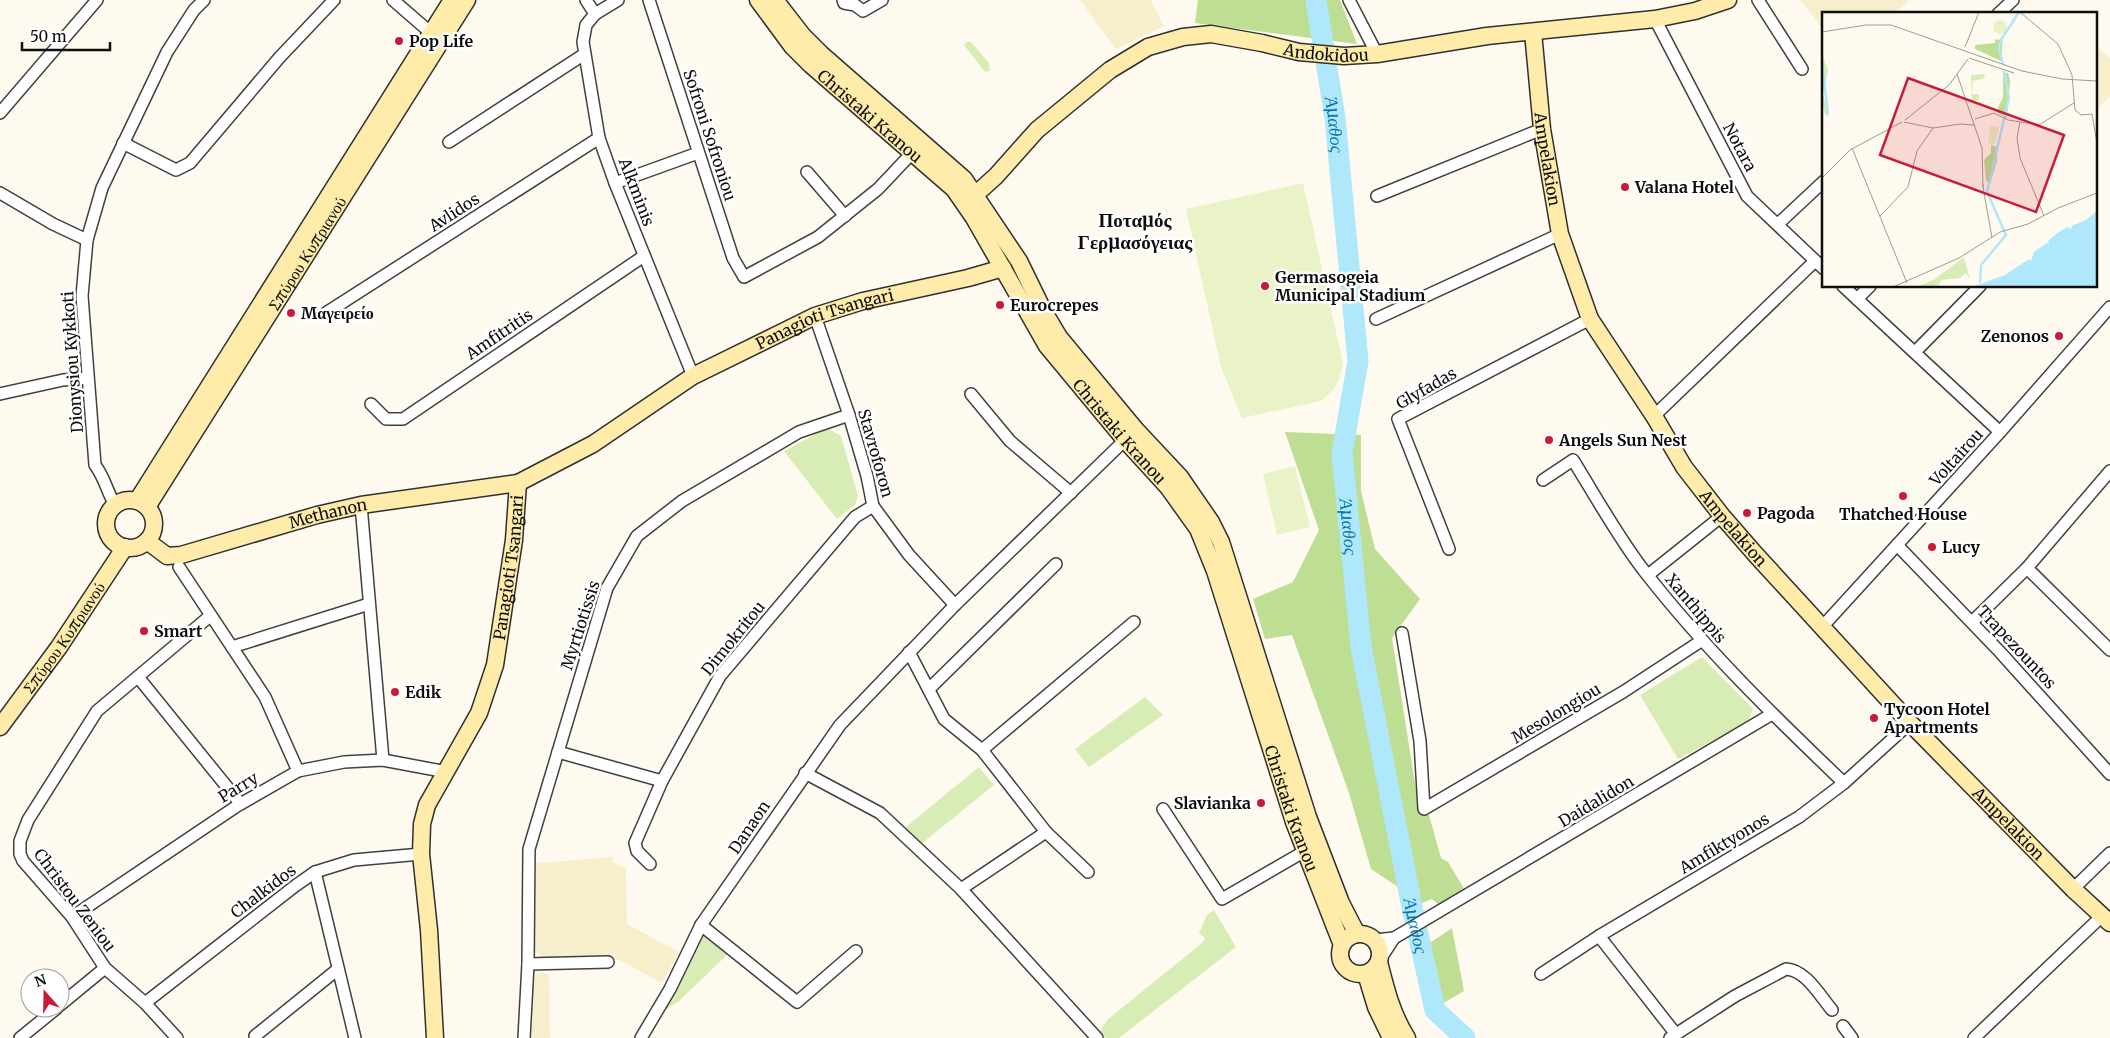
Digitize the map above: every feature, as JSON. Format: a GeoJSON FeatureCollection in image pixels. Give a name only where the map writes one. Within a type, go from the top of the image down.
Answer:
{"type":"FeatureCollection","features":[{"type":"Feature","properties":{"kind":"main road","name":"Σπύρου Κυπριανού"},"geometry":{"type":"LineString","coordinates":[[142,504],[452,0]]}},
{"type":"Feature","properties":{"kind":"main road","name":"Σπύρου Κυπριανού"},"geometry":{"type":"LineString","coordinates":[[142,504],[468,0]]}},
{"type":"Feature","properties":{"kind":"main road","name":"Christaki Kranou"},"geometry":{"type":"LineString","coordinates":[[758,0],[782,34],[805,59],[954,189],[974,218],[1047,346],[1124,440],[1155,472],[1184,508],[1207,548],[1305,851],[1342,945]]}},
{"type":"Feature","properties":{"kind":"main road","name":"Christaki Kranou"},"geometry":{"type":"LineString","coordinates":[[775,0],[803,36],[821,54],[949,165],[976,194],[1019,261],[1043,310],[1059,337],[1136,430],[1180,478],[1211,522],[1221,542],[1308,817],[1341,903],[1357,934]]}},
{"type":"Feature","properties":{"kind":"main road","name":"Andokidou"},"geometry":{"type":"LineString","coordinates":[[976,194],[996,176],[1037,130],[1110,70],[1148,47],[1183,37],[1211,34],[1299,52],[1344,56],[1378,54],[1487,36],[1655,20],[1695,11],[1727,0]]}},
{"type":"Feature","properties":{"kind":"main road","name":"Ampelakion"},"geometry":{"type":"LineString","coordinates":[[1533,32],[1542,129],[1560,234],[1590,319],[1654,416],[1684,468],[1756,555],[1910,723],[2073,889],[2106,919]]}},
{"type":"Feature","properties":{"kind":"main road","name":"Panagioti Tsangari"},"geometry":{"type":"LineString","coordinates":[[435,1038],[429,930],[421,854],[422,824],[428,805],[479,713],[495,665],[514,540],[518,483],[592,444],[693,376],[815,316],[863,301],[968,278],[1003,268]]}},
{"type":"Feature","properties":{"kind":"main road","name":"Methanon"},"geometry":{"type":"LineString","coordinates":[[147,541],[167,556],[181,555],[317,515],[361,505],[518,483]]}},
{"type":"Feature","properties":{"kind":"main road"},"geometry":{"type":"LineString","coordinates":[[129,500],[142,504],[153,518],[154,526],[147,541],[133,548],[120,545],[108,533],[106,526],[107,518],[115,505],[129,500]]}},
{"type":"Feature","properties":{"kind":"main road","name":"Σπύρου Κυπριανού"},"geometry":{"type":"LineString","coordinates":[[0,714],[53,642],[120,545]]}},
{"type":"Feature","properties":{"kind":"main road","name":"Σπύρου Κυπριανού"},"geometry":{"type":"LineString","coordinates":[[0,727],[59,647],[120,545]]}},
{"type":"Feature","properties":{"kind":"main road"},"geometry":{"type":"LineString","coordinates":[[1380,960],[1376,968],[1366,974],[1354,974],[1344,967],[1340,957],[1342,945],[1347,939],[1357,934],[1364,934],[1375,940],[1381,951],[1380,960],[1387,998],[1407,1038]]}},
{"type":"Feature","properties":{"kind":"main road"},"geometry":{"type":"LineString","coordinates":[[1366,974],[1376,1008],[1391,1038]]}},
{"type":"Feature","properties":{"kind":"street"},"geometry":{"type":"LineString","coordinates":[[0,112],[97,0]]}},
{"type":"Feature","properties":{"kind":"street","name":"Dionysiou Kykkoti"},"geometry":{"type":"LineString","coordinates":[[115,505],[108,494],[104,477],[95,465],[82,296],[86,240],[102,188],[167,52],[194,10],[204,0]]}},
{"type":"Feature","properties":{"kind":"street"},"geometry":{"type":"LineString","coordinates":[[123,143],[176,170],[190,163],[279,58],[334,0]]}},
{"type":"Feature","properties":{"kind":"street"},"geometry":{"type":"LineString","coordinates":[[393,0],[431,33]]}},
{"type":"Feature","properties":{"kind":"street"},"geometry":{"type":"LineString","coordinates":[[586,0],[595,14],[618,0]]}},
{"type":"Feature","properties":{"kind":"street","name":"Sofroni Sofroniou"},"geometry":{"type":"LineString","coordinates":[[650,0],[733,258],[744,277],[818,237],[845,216]]}},
{"type":"Feature","properties":{"kind":"street"},"geometry":{"type":"LineString","coordinates":[[843,0],[844,3],[855,5],[863,11],[882,0]]}},
{"type":"Feature","properties":{"kind":"street"},"geometry":{"type":"LineString","coordinates":[[1348,0],[1378,54]]}},
{"type":"Feature","properties":{"kind":"street"},"geometry":{"type":"LineString","coordinates":[[1758,0],[1802,69]]}},
{"type":"Feature","properties":{"kind":"street"},"geometry":{"type":"LineString","coordinates":[[2000,12],[2013,0]]}},
{"type":"Feature","properties":{"kind":"street","name":"Alkminis"},"geometry":{"type":"LineString","coordinates":[[595,14],[586,25],[583,42],[600,138],[615,183],[693,376]]}},
{"type":"Feature","properties":{"kind":"street","name":"Notara"},"geometry":{"type":"LineString","coordinates":[[1655,20],[1747,196],[1820,265]]}},
{"type":"Feature","properties":{"kind":"street"},"geometry":{"type":"LineString","coordinates":[[449,142],[584,55]]}},
{"type":"Feature","properties":{"kind":"street"},"geometry":{"type":"LineString","coordinates":[[1377,196],[1542,129]]}},
{"type":"Feature","properties":{"kind":"street","name":"Avlidos"},"geometry":{"type":"LineString","coordinates":[[326,313],[600,138]]}},
{"type":"Feature","properties":{"kind":"street"},"geometry":{"type":"LineString","coordinates":[[615,183],[698,153]]}},
{"type":"Feature","properties":{"kind":"street"},"geometry":{"type":"LineString","coordinates":[[807,172],[845,216],[878,189],[912,153]]}},
{"type":"Feature","properties":{"kind":"street"},"geometry":{"type":"LineString","coordinates":[[1778,224],[1822,183]]}},
{"type":"Feature","properties":{"kind":"street"},"geometry":{"type":"LineString","coordinates":[[0,193],[53,224],[86,240]]}},
{"type":"Feature","properties":{"kind":"street"},"geometry":{"type":"LineString","coordinates":[[1376,320],[1560,234]]}},
{"type":"Feature","properties":{"kind":"street","name":"Amfitritis"},"geometry":{"type":"LineString","coordinates":[[371,404],[386,419],[402,419],[644,256]]}},
{"type":"Feature","properties":{"kind":"street","name":"Panagioti Tsangari"},"geometry":{"type":"LineString","coordinates":[[1003,268],[1019,261]]}},
{"type":"Feature","properties":{"kind":"street"},"geometry":{"type":"LineString","coordinates":[[1654,416],[1820,265]]}},
{"type":"Feature","properties":{"kind":"street"},"geometry":{"type":"LineString","coordinates":[[1845,288],[2000,432]]}},
{"type":"Feature","properties":{"kind":"street"},"geometry":{"type":"LineString","coordinates":[[1857,299],[1868,288]]}},
{"type":"Feature","properties":{"kind":"street"},"geometry":{"type":"LineString","coordinates":[[1915,352],[1978,288]]}},
{"type":"Feature","properties":{"kind":"street","name":"Voltairou"},"geometry":{"type":"LineString","coordinates":[[1823,626],[2000,432],[2110,307]]}},
{"type":"Feature","properties":{"kind":"street","name":"Stavroforon"},"geometry":{"type":"LineString","coordinates":[[815,316],[849,415],[867,476],[872,506],[909,555],[955,604]]}},
{"type":"Feature","properties":{"kind":"street","name":"Glyfadas"},"geometry":{"type":"LineString","coordinates":[[1450,549],[1398,419],[1590,319]]}},
{"type":"Feature","properties":{"kind":"street"},"geometry":{"type":"LineString","coordinates":[[0,394],[63,380],[88,378]]}},
{"type":"Feature","properties":{"kind":"street"},"geometry":{"type":"LineString","coordinates":[[970,394],[1010,441],[1071,493]]}},
{"type":"Feature","properties":{"kind":"street","name":"Myrtiotissis"},"geometry":{"type":"LineString","coordinates":[[524,1038],[528,964],[529,850],[607,588],[638,536],[682,501],[799,432],[849,415]]}},
{"type":"Feature","properties":{"kind":"street","name":"Danaon"},"geometry":{"type":"LineString","coordinates":[[641,1038],[670,989],[701,926],[840,725],[955,604],[1124,440]]}},
{"type":"Feature","properties":{"kind":"street","name":"Xanthippis"},"geometry":{"type":"LineString","coordinates":[[1543,480],[1572,460],[1648,575],[1701,641],[1772,714],[1844,783]]}},
{"type":"Feature","properties":{"kind":"street"},"geometry":{"type":"LineString","coordinates":[[1972,622],[2027,568],[2110,471]]}},
{"type":"Feature","properties":{"kind":"street"},"geometry":{"type":"LineString","coordinates":[[361,505],[384,760]]}},
{"type":"Feature","properties":{"kind":"street","name":"Dimokritou"},"geometry":{"type":"LineString","coordinates":[[650,864],[637,851],[635,844],[662,781],[720,676],[855,517],[872,506]]}},
{"type":"Feature","properties":{"kind":"street"},"geometry":{"type":"LineString","coordinates":[[1648,575],[1722,516]]}},
{"type":"Feature","properties":{"kind":"street","name":"Trapezountos"},"geometry":{"type":"LineString","coordinates":[[1897,545],[1972,622],[2110,774]]}},
{"type":"Feature","properties":{"kind":"street"},"geometry":{"type":"LineString","coordinates":[[929,690],[1056,564]]}},
{"type":"Feature","properties":{"kind":"street"},"geometry":{"type":"LineString","coordinates":[[179,567],[264,696],[298,771]]}},
{"type":"Feature","properties":{"kind":"street"},"geometry":{"type":"LineString","coordinates":[[2027,568],[2109,647]]}},
{"type":"Feature","properties":{"kind":"street"},"geometry":{"type":"LineString","coordinates":[[232,647],[369,604]]}},
{"type":"Feature","properties":{"kind":"street","name":"Christou Zeniou"},"geometry":{"type":"LineString","coordinates":[[177,1038],[145,1003],[105,968],[72,917],[23,861],[20,854],[20,841],[28,820],[97,711],[210,616]]}},
{"type":"Feature","properties":{"kind":"street"},"geometry":{"type":"LineString","coordinates":[[982,750],[1134,622]]}},
{"type":"Feature","properties":{"kind":"street","name":"Mesolongiou"},"geometry":{"type":"LineString","coordinates":[[1402,633],[1420,742],[1424,809],[1615,697],[1701,641]]}},
{"type":"Feature","properties":{"kind":"street"},"geometry":{"type":"LineString","coordinates":[[909,652],[944,718],[982,750],[1046,832],[1088,872]]}},
{"type":"Feature","properties":{"kind":"street"},"geometry":{"type":"LineString","coordinates":[[138,677],[240,804]]}},
{"type":"Feature","properties":{"kind":"street","name":"Daidalidon"},"geometry":{"type":"LineString","coordinates":[[1394,938],[1772,714]]}},
{"type":"Feature","properties":{"kind":"street","name":"Amfiktyonos"},"geometry":{"type":"LineString","coordinates":[[1541,974],[1599,936],[1799,817],[1844,783],[1910,723]]}},
{"type":"Feature","properties":{"kind":"street"},"geometry":{"type":"LineString","coordinates":[[558,752],[662,781]]}},
{"type":"Feature","properties":{"kind":"street","name":"Parry"},"geometry":{"type":"LineString","coordinates":[[72,917],[240,804],[298,771],[344,762],[384,760],[447,772]]}},
{"type":"Feature","properties":{"kind":"street"},"geometry":{"type":"LineString","coordinates":[[805,774],[880,813],[961,889],[1097,1038]]}},
{"type":"Feature","properties":{"kind":"street"},"geometry":{"type":"LineString","coordinates":[[1163,809],[1222,899],[1305,851]]}},
{"type":"Feature","properties":{"kind":"street"},"geometry":{"type":"LineString","coordinates":[[961,889],[1046,832]]}},
{"type":"Feature","properties":{"kind":"street"},"geometry":{"type":"LineString","coordinates":[[2073,889],[2110,852]]}},
{"type":"Feature","properties":{"kind":"street","name":"Chalkidos"},"geometry":{"type":"LineString","coordinates":[[145,1003],[315,872],[354,860],[421,854]]}},
{"type":"Feature","properties":{"kind":"street"},"geometry":{"type":"LineString","coordinates":[[315,872],[355,1038]]}},
{"type":"Feature","properties":{"kind":"street"},"geometry":{"type":"LineString","coordinates":[[1974,1038],[2106,919]]}},
{"type":"Feature","properties":{"kind":"street"},"geometry":{"type":"LineString","coordinates":[[701,926],[796,1002],[856,951]]}},
{"type":"Feature","properties":{"kind":"street"},"geometry":{"type":"LineString","coordinates":[[1599,936],[1673,1036],[1735,996],[1786,969],[1794,970],[1801,974],[1832,1010]]}},
{"type":"Feature","properties":{"kind":"street"},"geometry":{"type":"LineString","coordinates":[[1375,940],[1394,938]]}},
{"type":"Feature","properties":{"kind":"street"},"geometry":{"type":"LineString","coordinates":[[1380,960],[1394,938]]}},
{"type":"Feature","properties":{"kind":"street"},"geometry":{"type":"LineString","coordinates":[[528,964],[608,962]]}},
{"type":"Feature","properties":{"kind":"street"},"geometry":{"type":"LineString","coordinates":[[70,997],[105,968]]}},
{"type":"Feature","properties":{"kind":"street"},"geometry":{"type":"LineString","coordinates":[[255,1036],[338,969]]}},
{"type":"Feature","properties":{"kind":"street"},"geometry":{"type":"LineString","coordinates":[[20,1038],[44,1018]]}},
{"type":"Feature","properties":{"kind":"street"},"geometry":{"type":"LineString","coordinates":[[1842,1026],[1852,1038]]}},
{"type":"Feature","properties":{"kind":"shaded area"},"geometry":{"type":"Polygon","coordinates":[[[1080,0],[1151,0],[1164,26],[1116,49],[1080,0]]]}},
{"type":"Feature","properties":{"kind":"shaded area"},"geometry":{"type":"Polygon","coordinates":[[[1800,0],[1909,0],[1896,12],[1822,12],[1822,28],[1800,0]]]}},
{"type":"Feature","properties":{"kind":"shaded area"},"geometry":{"type":"Polygon","coordinates":[[[2098,47],[2110,59],[2110,96],[2098,108],[2098,47]]]}},
{"type":"Feature","properties":{"kind":"shaded area"},"geometry":{"type":"Polygon","coordinates":[[[614,857],[612,862],[626,868],[627,924],[679,952],[662,983],[619,960],[544,958],[535,951],[536,863],[614,857]]]}},
{"type":"Feature","properties":{"kind":"shaded area"},"geometry":{"type":"Polygon","coordinates":[[[542,972],[549,975],[550,1038],[531,1038],[531,984],[537,974],[542,972]]]}},
{"type":"Feature","properties":{"kind":"green space"},"geometry":{"type":"Polygon","coordinates":[[[1198,0],[1340,0],[1357,44],[1195,23],[1198,0]]]}},
{"type":"Feature","properties":{"kind":"green space"},"geometry":{"type":"Polygon","coordinates":[[[967,42],[971,42],[989,63],[990,71],[985,72],[964,45],[967,42]]]}},
{"type":"Feature","properties":{"kind":"green space","name":"Germasogeia Municipal Stadium"},"geometry":{"type":"Polygon","coordinates":[[[1303,183],[1343,363],[1339,379],[1334,389],[1321,401],[1242,418],[1221,367],[1186,209],[1303,183]]]}},
{"type":"Feature","properties":{"kind":"green space"},"geometry":{"type":"Polygon","coordinates":[[[827,428],[841,436],[858,496],[855,505],[837,519],[784,451],[827,428]]]}},
{"type":"Feature","properties":{"kind":"green space"},"geometry":{"type":"Polygon","coordinates":[[[1285,432],[1361,435],[1361,491],[1375,549],[1420,599],[1392,638],[1420,815],[1429,815],[1441,858],[1448,862],[1465,890],[1439,905],[1432,899],[1422,903],[1371,869],[1349,793],[1292,635],[1265,639],[1253,599],[1293,582],[1319,530],[1285,432]]]}},
{"type":"Feature","properties":{"kind":"green space"},"geometry":{"type":"Polygon","coordinates":[[[1295,466],[1310,527],[1277,535],[1263,474],[1295,466]]]}},
{"type":"Feature","properties":{"kind":"green space"},"geometry":{"type":"Polygon","coordinates":[[[1702,657],[1753,709],[1747,723],[1678,759],[1640,695],[1702,657]]]}},
{"type":"Feature","properties":{"kind":"green space"},"geometry":{"type":"Polygon","coordinates":[[[1145,697],[1163,715],[1089,767],[1075,749],[1145,697]]]}},
{"type":"Feature","properties":{"kind":"green space"},"geometry":{"type":"Polygon","coordinates":[[[979,767],[994,785],[921,844],[906,827],[979,767]]]}},
{"type":"Feature","properties":{"kind":"green space"},"geometry":{"type":"Polygon","coordinates":[[[1214,910],[1236,947],[1119,1038],[1105,1038],[1100,1032],[1107,1020],[1202,943],[1205,938],[1199,933],[1207,915],[1214,910]]]}},
{"type":"Feature","properties":{"kind":"green space"},"geometry":{"type":"Polygon","coordinates":[[[701,925],[732,950],[678,1002],[653,1017],[701,925]]]}},
{"type":"Feature","properties":{"kind":"green space"},"geometry":{"type":"Polygon","coordinates":[[[1452,928],[1464,991],[1442,1004],[1430,943],[1452,928]]]}},
{"type":"Feature","properties":{"kind":"waterway","name":"Άμαθος"},"geometry":{"type":"LineString","coordinates":[[1316,0],[1335,118],[1358,361],[1342,453],[1361,647],[1412,907],[1435,1010],[1465,1038]]}},
{"type":"Feature","properties":{"kind":"place","name":"Pop Life"},"geometry":{"type":"Point","coordinates":[399,41]}},
{"type":"Feature","properties":{"kind":"place","name":"Valana Hotel"},"geometry":{"type":"Point","coordinates":[1625,187]}},
{"type":"Feature","properties":{"kind":"place","name":"Germasogeia Municipal Stadium"},"geometry":{"type":"Point","coordinates":[1265,286]}},
{"type":"Feature","properties":{"kind":"place","name":"Eurocrepes"},"geometry":{"type":"Point","coordinates":[1000,305]}},
{"type":"Feature","properties":{"kind":"place","name":"Μαγειρείο"},"geometry":{"type":"Point","coordinates":[291,313]}},
{"type":"Feature","properties":{"kind":"place","name":"Zenonos"},"geometry":{"type":"Point","coordinates":[2059,336]}},
{"type":"Feature","properties":{"kind":"place","name":"Angels Sun Nest"},"geometry":{"type":"Point","coordinates":[1549,440]}},
{"type":"Feature","properties":{"kind":"place","name":"Thatched House"},"geometry":{"type":"Point","coordinates":[1903,496]}},
{"type":"Feature","properties":{"kind":"place","name":"Pagoda"},"geometry":{"type":"Point","coordinates":[1747,513]}},
{"type":"Feature","properties":{"kind":"place","name":"Lucy"},"geometry":{"type":"Point","coordinates":[1932,547]}},
{"type":"Feature","properties":{"kind":"place","name":"Smart"},"geometry":{"type":"Point","coordinates":[144,631]}},
{"type":"Feature","properties":{"kind":"place","name":"Edik"},"geometry":{"type":"Point","coordinates":[395,692]}},
{"type":"Feature","properties":{"kind":"place","name":"Tycoon Hotel Apartments"},"geometry":{"type":"Point","coordinates":[1874,718]}},
{"type":"Feature","properties":{"kind":"place","name":"Slavianka"},"geometry":{"type":"Point","coordinates":[1261,803]}},
{"type":"Feature","properties":{"kind":"district","name":"Ποταμός Γερμασόγειας"},"geometry":{"type":"Point","coordinates":[1135,231]}}]}
